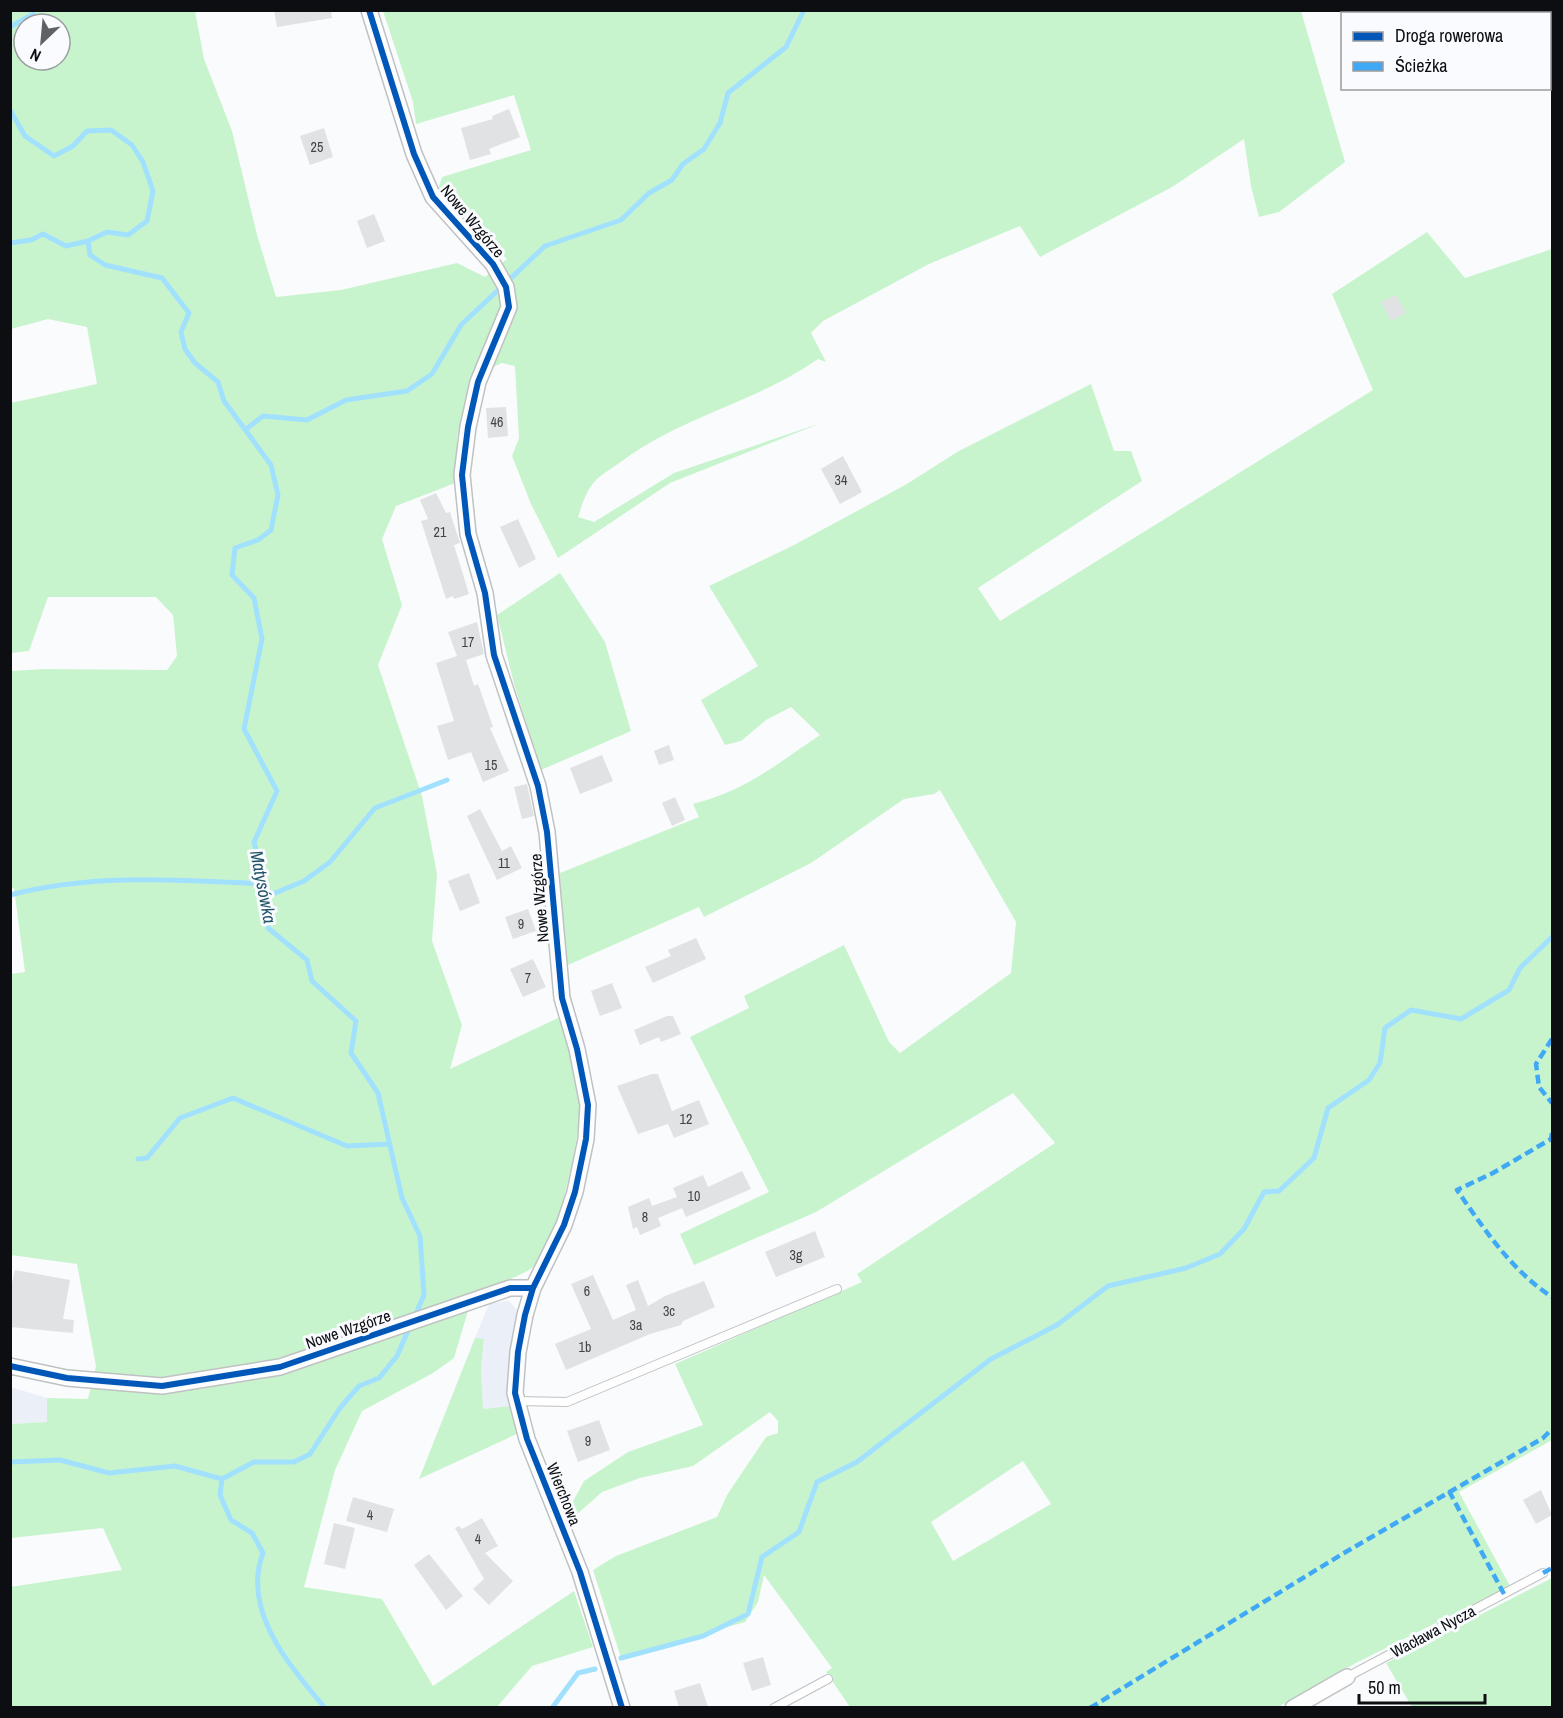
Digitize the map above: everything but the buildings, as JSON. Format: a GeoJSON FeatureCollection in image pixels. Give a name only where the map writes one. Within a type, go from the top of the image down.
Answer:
{"type":"FeatureCollection","features":[{"type":"Feature","properties":{"kind":"street","name":"Nowe Wzgórze"},"geometry":{"type":"LineString","coordinates":[[10,1366],[67,1378],[162,1386],[280,1367],[510,1288],[532,1288],[564,1224],[575,1192],[586,1139],[588,1105],[577,1049],[562,998],[547,832],[538,786],[494,655],[485,593],[468,534],[462,475],[468,428],[478,382],[509,307],[508,297],[506,287],[493,264],[433,197],[414,154],[369,10]]}},
{"type":"Feature","properties":{"kind":"street","name":"Wierchowa"},"geometry":{"type":"LineString","coordinates":[[532,1288],[518,1352],[515,1393],[527,1439],[580,1572],[622,1707]]}},
{"type":"Feature","properties":{"kind":"street","name":"Wacława Nycza"},"geometry":{"type":"LineString","coordinates":[[1293,1707],[1347,1677]]}},
{"type":"Feature","properties":{"kind":"lane"},"geometry":{"type":"LineString","coordinates":[[517,1401],[567,1402],[837,1289]]}},
{"type":"Feature","properties":{"kind":"lane","name":"Wacława Nycza"},"geometry":{"type":"LineString","coordinates":[[1347,1677],[1543,1573]]}},
{"type":"Feature","properties":{"kind":"lane"},"geometry":{"type":"LineString","coordinates":[[774,1707],[828,1679]]}},
{"type":"Feature","properties":{"kind":"shaded area"},"geometry":{"type":"Polygon","coordinates":[[[509,1301],[517,1310],[509,1378],[510,1406],[483,1409],[481,1368],[484,1340],[475,1338],[489,1304],[509,1301]]]}},
{"type":"Feature","properties":{"kind":"shaded area"},"geometry":{"type":"Polygon","coordinates":[[[11,1387],[47,1398],[47,1422],[11,1424],[11,1387]]]}},
{"type":"Feature","properties":{"kind":"green space"},"geometry":{"type":"Polygon","coordinates":[[[1406,10],[1537,11],[1535,12],[1406,12],[1406,10]]]}},
{"type":"Feature","properties":{"kind":"green space"},"geometry":{"type":"Polygon","coordinates":[[[11,11],[195,11],[204,59],[232,131],[257,235],[276,297],[341,290],[457,263],[485,277],[507,259],[437,193],[442,177],[531,150],[514,95],[416,124],[413,102],[383,11],[1301,11],[1345,162],[1279,212],[1259,217],[1251,186],[1244,139],[1172,187],[1040,257],[1020,226],[929,264],[823,321],[811,333],[826,362],[818,359],[770,387],[669,432],[605,472],[590,488],[578,517],[594,522],[674,473],[821,423],[670,483],[558,558],[531,504],[512,456],[519,438],[515,366],[502,363],[470,377],[457,438],[458,482],[396,506],[382,539],[402,605],[378,665],[422,796],[437,874],[432,941],[462,1025],[450,1069],[560,1017],[577,1078],[580,1113],[573,1160],[559,1214],[541,1257],[532,1268],[525,1272],[473,1294],[454,1358],[433,1373],[362,1411],[335,1470],[304,1587],[382,1599],[433,1686],[574,1591],[593,1647],[532,1666],[497,1707],[11,1707],[10,1587],[122,1570],[103,1528],[11,1538],[11,1424],[47,1422],[47,1398],[88,1399],[96,1366],[77,1264],[11,1255],[11,974],[25,972],[14,888],[10,888],[11,671],[167,670],[177,656],[173,615],[156,597],[48,597],[29,651],[11,653],[11,403],[97,384],[87,327],[48,319],[11,329],[11,11]]]}},
{"type":"Feature","properties":{"kind":"green space"},"geometry":{"type":"Polygon","coordinates":[[[1427,232],[1465,278],[1552,249],[1552,1440],[1459,1492],[1510,1586],[1356,1663],[1278,1707],[850,1707],[826,1672],[832,1668],[764,1575],[758,1602],[745,1622],[621,1658],[593,1570],[616,1556],[717,1517],[727,1495],[766,1437],[778,1433],[778,1421],[770,1412],[693,1466],[640,1478],[602,1492],[575,1516],[570,1507],[584,1481],[628,1452],[703,1425],[675,1364],[862,1282],[857,1274],[1055,1143],[1013,1093],[816,1212],[694,1265],[680,1234],[769,1192],[690,1037],[749,1008],[744,996],[844,945],[889,1042],[900,1053],[1011,973],[1016,922],[940,790],[934,794],[904,799],[811,863],[704,917],[699,907],[568,965],[562,942],[560,873],[699,817],[693,804],[745,784],[820,735],[791,707],[766,720],[741,741],[725,745],[701,700],[758,666],[709,586],[794,545],[907,484],[957,452],[1091,384],[1114,451],[1131,451],[1142,481],[978,588],[1000,621],[1373,390],[1332,294],[1427,232]],[[1023,1461],[931,1522],[953,1561],[1051,1504],[1023,1461]]]}},
{"type":"Feature","properties":{"kind":"green space"},"geometry":{"type":"Polygon","coordinates":[[[560,573],[605,642],[631,731],[541,770],[514,684],[497,615],[560,573]]]}},
{"type":"Feature","properties":{"kind":"green space"},"geometry":{"type":"Polygon","coordinates":[[[475,1338],[484,1339],[481,1368],[483,1409],[510,1406],[519,1433],[419,1479],[475,1338]]]}},
{"type":"Feature","properties":{"kind":"green space"},"geometry":{"type":"Polygon","coordinates":[[[1552,1578],[1552,1707],[1412,1707],[1386,1663],[1552,1578]]]}},
{"type":"Feature","properties":{"kind":"waterway","name":"Matysówka"},"geometry":{"type":"LineString","coordinates":[[10,27],[33,14],[33,10]]}},
{"type":"Feature","properties":{"kind":"waterway"},"geometry":{"type":"LineString","coordinates":[[245,430],[263,416],[307,420],[346,400],[407,391],[432,374],[461,325],[545,246],[621,220],[649,193],[672,180],[683,164],[704,149],[720,123],[728,93],[786,47],[804,10]]}},
{"type":"Feature","properties":{"kind":"waterway","name":"Matysówka"},"geometry":{"type":"LineString","coordinates":[[10,110],[25,136],[54,156],[73,146],[87,131],[111,130],[132,145],[143,162],[153,191],[147,221],[128,235],[107,232],[88,241],[90,255],[105,265],[162,278],[189,313],[181,332],[185,349],[195,363],[218,382],[224,401],[271,465],[278,495],[271,530],[258,540],[235,548],[232,575],[254,598],[262,639],[244,729],[277,791],[254,842],[268,896],[265,913],[268,928],[307,960],[312,981],[356,1021],[351,1053],[378,1093],[402,1198],[420,1236],[424,1295],[414,1318]]}},
{"type":"Feature","properties":{"kind":"waterway"},"geometry":{"type":"LineString","coordinates":[[10,243],[31,240],[43,234],[66,246],[88,241]]}},
{"type":"Feature","properties":{"kind":"waterway"},"geometry":{"type":"LineString","coordinates":[[268,896],[304,881],[330,862],[375,808],[447,780]]}},
{"type":"Feature","properties":{"kind":"waterway"},"geometry":{"type":"LineString","coordinates":[[10,895],[73,883],[105,881],[169,880],[264,884]]}},
{"type":"Feature","properties":{"kind":"waterway"},"geometry":{"type":"LineString","coordinates":[[621,1658],[703,1636],[748,1614],[762,1557],[799,1532],[817,1482],[857,1462],[991,1359],[1057,1325],[1108,1286],[1186,1268],[1220,1254],[1244,1229],[1264,1192],[1279,1191],[1314,1158],[1328,1108],[1369,1080],[1380,1063],[1385,1028],[1411,1010],[1461,1019],[1509,990],[1520,968],[1552,937]]}},
{"type":"Feature","properties":{"kind":"waterway"},"geometry":{"type":"LineString","coordinates":[[138,1159],[147,1158],[180,1118],[233,1098],[347,1146],[390,1144]]}},
{"type":"Feature","properties":{"kind":"waterway","name":"Matysówka"},"geometry":{"type":"LineString","coordinates":[[325,1708],[284,1656],[264,1616],[258,1596],[258,1575],[263,1553],[252,1533],[231,1520],[220,1495],[222,1479],[254,1462],[294,1462],[310,1454],[340,1408],[359,1386],[379,1378],[397,1356],[410,1326]]}},
{"type":"Feature","properties":{"kind":"waterway"},"geometry":{"type":"LineString","coordinates":[[10,1462],[60,1460],[109,1473],[175,1466],[222,1479]]}},
{"type":"Feature","properties":{"kind":"waterway"},"geometry":{"type":"LineString","coordinates":[[552,1708],[578,1673],[595,1669]]}},
{"type":"Feature","properties":{"kind":"marked path"},"geometry":{"type":"LineString","coordinates":[[1552,1039],[1536,1064],[1539,1087],[1552,1103]]}},
{"type":"Feature","properties":{"kind":"marked path"},"geometry":{"type":"LineString","coordinates":[[1552,1133],[1551,1139],[1493,1173],[1457,1190],[1511,1262],[1552,1297]]}},
{"type":"Feature","properties":{"kind":"marked path"},"geometry":{"type":"LineString","coordinates":[[1090,1708],[1344,1553],[1543,1438],[1552,1429]]}},
{"type":"Feature","properties":{"kind":"marked path"},"geometry":{"type":"LineString","coordinates":[[1449,1491],[1504,1594]]}},
{"type":"Feature","properties":{"kind":"marked path"},"geometry":{"type":"LineString","coordinates":[[1543,1573],[1552,1568]]}},
{"type":"Feature","properties":{"kind":"cycle path"},"geometry":{"type":"LineString","coordinates":[[369,10],[414,154],[433,197],[493,264],[506,287],[509,307],[478,382],[468,427],[462,475],[468,534],[485,593],[494,655],[538,786],[547,832],[562,998],[577,1049],[588,1105],[586,1139],[575,1192],[564,1225],[533,1288],[525,1315],[518,1352],[515,1393],[527,1439],[580,1572],[622,1708]]}},
{"type":"Feature","properties":{"kind":"cycle path"},"geometry":{"type":"LineString","coordinates":[[10,1366],[67,1378],[162,1386],[280,1367],[510,1288],[533,1288]]}}]}
